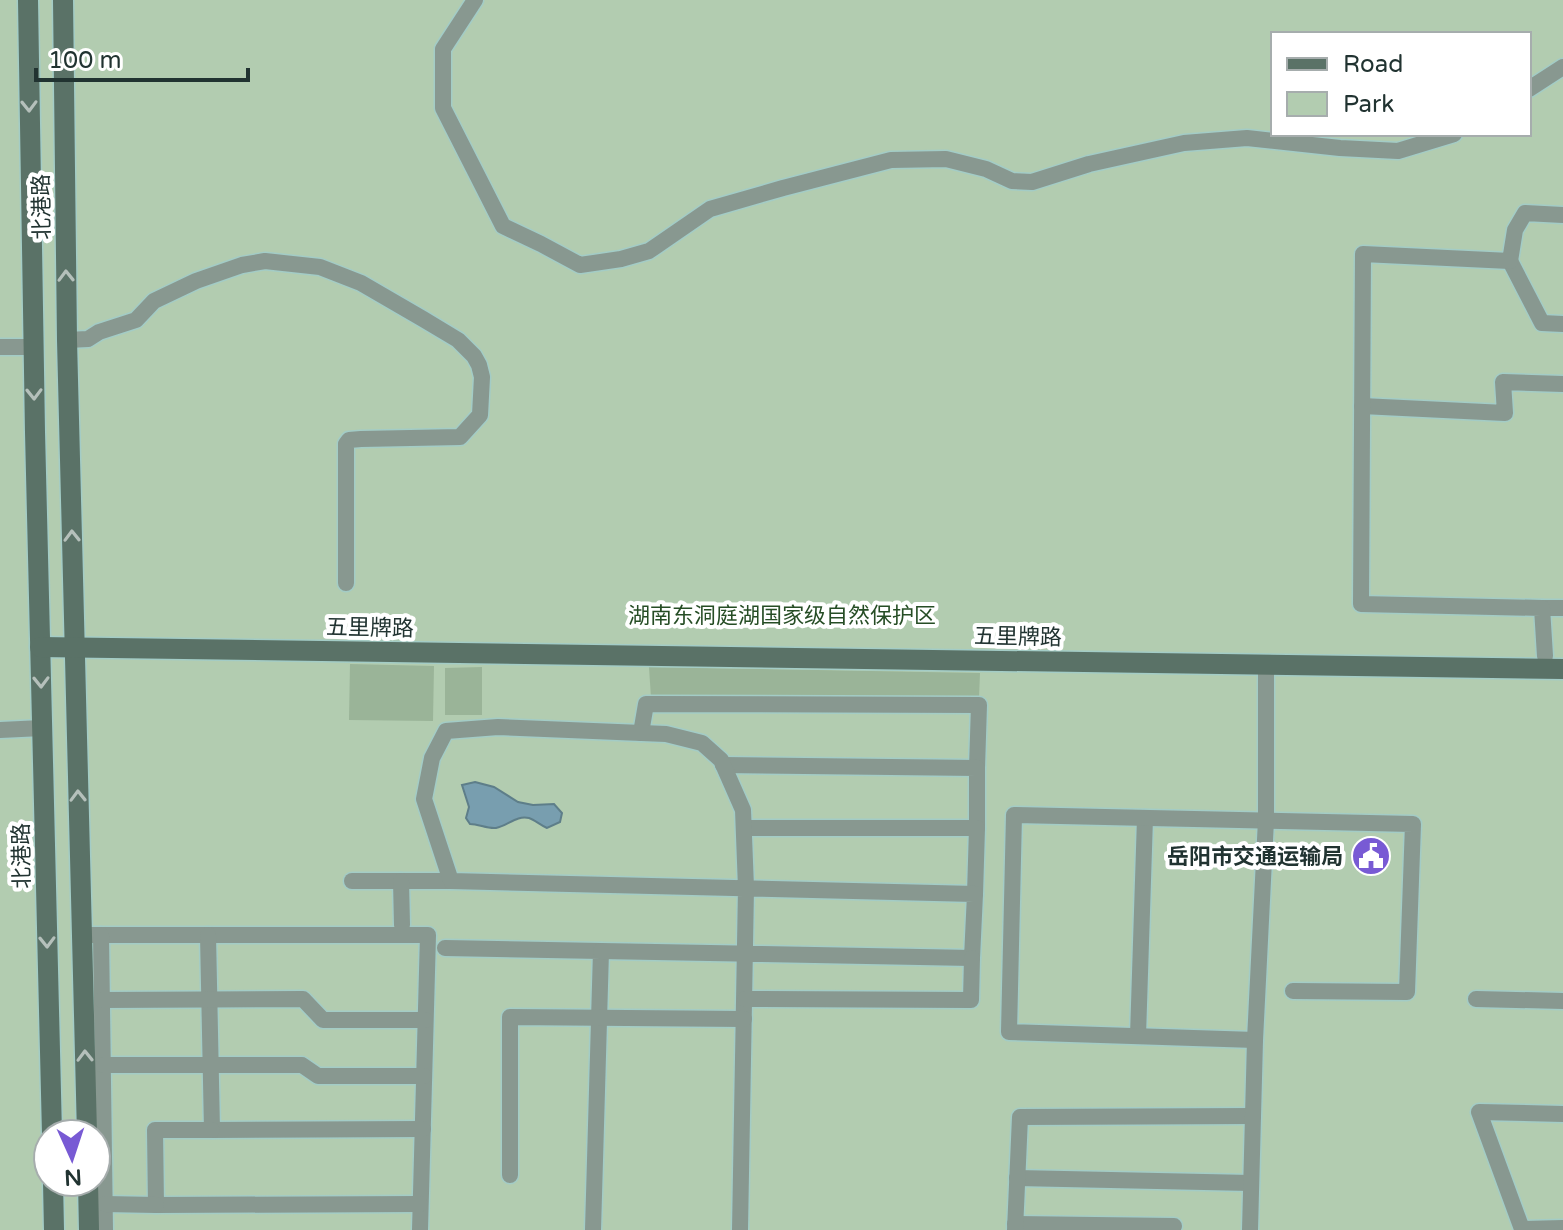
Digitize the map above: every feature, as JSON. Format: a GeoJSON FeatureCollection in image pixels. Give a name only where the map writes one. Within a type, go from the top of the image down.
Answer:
{"type":"FeatureCollection","features":[{"type":"Feature","properties":{"kind":"main road","name":"北港路"},"geometry":{"type":"LineString","coordinates":[[28,0],[52,1118]]}},
{"type":"Feature","properties":{"kind":"main road","name":"北港路"},"geometry":{"type":"LineString","coordinates":[[63,0],[75,641],[91,935],[87,1118]]}},
{"type":"Feature","properties":{"kind":"main road","name":"五里牌路"},"geometry":{"type":"LineString","coordinates":[[40,641],[1554,656]]}},
{"type":"Feature","properties":{"kind":"main road","name":"五里牌路"},"geometry":{"type":"LineString","coordinates":[[75,641],[1563,669]]}},
{"type":"Feature","properties":{"kind":"main road"},"geometry":{"type":"LineString","coordinates":[[53,1198],[54,1230]]}},
{"type":"Feature","properties":{"kind":"main road"},"geometry":{"type":"LineString","coordinates":[[88,1198],[89,1230]]}},
{"type":"Feature","properties":{"kind":"street"},"geometry":{"type":"LineString","coordinates":[[475,0],[443,49],[443,108],[503,226],[580,265],[649,251],[710,209],[891,160],[946,159],[986,169],[1012,181],[1032,182],[1089,164],[1184,143],[1247,138],[1398,151],[1447,136]]}},
{"type":"Feature","properties":{"kind":"street"},"geometry":{"type":"LineString","coordinates":[[1531,88],[1563,67]]}},
{"type":"Feature","properties":{"kind":"street"},"geometry":{"type":"LineString","coordinates":[[1563,215],[1525,213],[1515,230],[1510,261],[1542,323],[1563,324]]}},
{"type":"Feature","properties":{"kind":"street"},"geometry":{"type":"LineString","coordinates":[[1510,261],[1363,254],[1361,604],[1563,608]]}},
{"type":"Feature","properties":{"kind":"street"},"geometry":{"type":"LineString","coordinates":[[67,340],[88,339],[99,332],[136,320],[154,301],[196,281],[242,265],[265,261],[320,267],[361,283],[458,340],[474,356],[482,377],[480,415],[460,437],[361,439],[349,440],[346,444],[346,583]]}},
{"type":"Feature","properties":{"kind":"street"},"geometry":{"type":"LineString","coordinates":[[0,347],[33,347]]}},
{"type":"Feature","properties":{"kind":"street"},"geometry":{"type":"LineString","coordinates":[[1362,406],[1505,413],[1503,382],[1563,384]]}},
{"type":"Feature","properties":{"kind":"street"},"geometry":{"type":"LineString","coordinates":[[1542,608],[1554,656]]}},
{"type":"Feature","properties":{"kind":"street"},"geometry":{"type":"LineString","coordinates":[[1250,1230],[1255,1040],[1266,820],[1266,664]]}},
{"type":"Feature","properties":{"kind":"street"},"geometry":{"type":"LineString","coordinates":[[641,733],[646,704],[979,705],[971,1000],[745,999]]}},
{"type":"Feature","properties":{"kind":"street"},"geometry":{"type":"LineString","coordinates":[[451,881],[424,799],[432,758],[446,731],[498,727],[666,734],[702,743],[721,760],[743,810],[744,828],[746,953],[740,1230]]}},
{"type":"Feature","properties":{"kind":"street"},"geometry":{"type":"LineString","coordinates":[[0,730],[42,728]]}},
{"type":"Feature","properties":{"kind":"street"},"geometry":{"type":"LineString","coordinates":[[723,765],[977,768]]}},
{"type":"Feature","properties":{"kind":"street"},"geometry":{"type":"LineString","coordinates":[[1255,1040],[1009,1032],[1014,815],[1413,824],[1407,992],[1293,991]]}},
{"type":"Feature","properties":{"kind":"street"},"geometry":{"type":"LineString","coordinates":[[1138,1036],[1145,818]]}},
{"type":"Feature","properties":{"kind":"street"},"geometry":{"type":"LineString","coordinates":[[744,828],[977,828]]}},
{"type":"Feature","properties":{"kind":"street"},"geometry":{"type":"LineString","coordinates":[[352,881],[975,894]]}},
{"type":"Feature","properties":{"kind":"street"},"geometry":{"type":"LineString","coordinates":[[401,881],[402,925]]}},
{"type":"Feature","properties":{"kind":"street"},"geometry":{"type":"LineString","coordinates":[[105,1230],[102,1000],[91,935],[428,935],[420,1230]]}},
{"type":"Feature","properties":{"kind":"street"},"geometry":{"type":"LineString","coordinates":[[208,935],[212,1130]]}},
{"type":"Feature","properties":{"kind":"street"},"geometry":{"type":"LineString","coordinates":[[445,948],[972,958]]}},
{"type":"Feature","properties":{"kind":"street"},"geometry":{"type":"LineString","coordinates":[[593,1230],[601,951]]}},
{"type":"Feature","properties":{"kind":"street"},"geometry":{"type":"LineString","coordinates":[[102,1000],[303,999],[323,1020],[425,1020]]}},
{"type":"Feature","properties":{"kind":"street"},"geometry":{"type":"LineString","coordinates":[[1476,999],[1563,1001]]}},
{"type":"Feature","properties":{"kind":"street"},"geometry":{"type":"LineString","coordinates":[[510,1175],[510,1017],[744,1019]]}},
{"type":"Feature","properties":{"kind":"street"},"geometry":{"type":"LineString","coordinates":[[103,1065],[302,1065],[318,1076],[424,1076]]}},
{"type":"Feature","properties":{"kind":"street"},"geometry":{"type":"LineString","coordinates":[[1563,1114],[1479,1112],[1522,1229],[1563,1228]]}},
{"type":"Feature","properties":{"kind":"street"},"geometry":{"type":"LineString","coordinates":[[1174,1226],[1015,1227],[1020,1117],[1253,1116]]}},
{"type":"Feature","properties":{"kind":"street"},"geometry":{"type":"LineString","coordinates":[[156,1205],[155,1130],[423,1129]]}},
{"type":"Feature","properties":{"kind":"street"},"geometry":{"type":"LineString","coordinates":[[1017,1178],[1251,1183]]}},
{"type":"Feature","properties":{"kind":"street"},"geometry":{"type":"LineString","coordinates":[[105,1204],[420,1204]]}},
{"type":"Feature","properties":{"kind":"green space","name":"湖南东洞庭湖国家级自然保护区"},"geometry":{"type":"Polygon","coordinates":[[[0,0],[1563,0],[1563,1230],[0,1230],[0,0]]]}},
{"type":"Feature","properties":{"kind":"green space"},"geometry":{"type":"Polygon","coordinates":[[[350,664],[434,666],[433,721],[349,720],[350,664]]]}},
{"type":"Feature","properties":{"kind":"green space"},"geometry":{"type":"Polygon","coordinates":[[[482,667],[482,715],[445,715],[445,668],[482,667]]]}},
{"type":"Feature","properties":{"kind":"green space"},"geometry":{"type":"Polygon","coordinates":[[[649,667],[980,673],[979,698],[651,698],[649,667]]]}},
{"type":"Feature","properties":{"kind":"water"},"geometry":{"type":"Polygon","coordinates":[[[475,782],[494,787],[518,802],[554,804],[562,813],[560,822],[547,828],[524,817],[496,828],[470,824],[466,818],[469,807],[462,785],[475,782]]]}},
{"type":"Feature","properties":{"kind":"place","name":"岳阳市交通运输局"},"geometry":{"type":"Point","coordinates":[1371,856]}}]}
